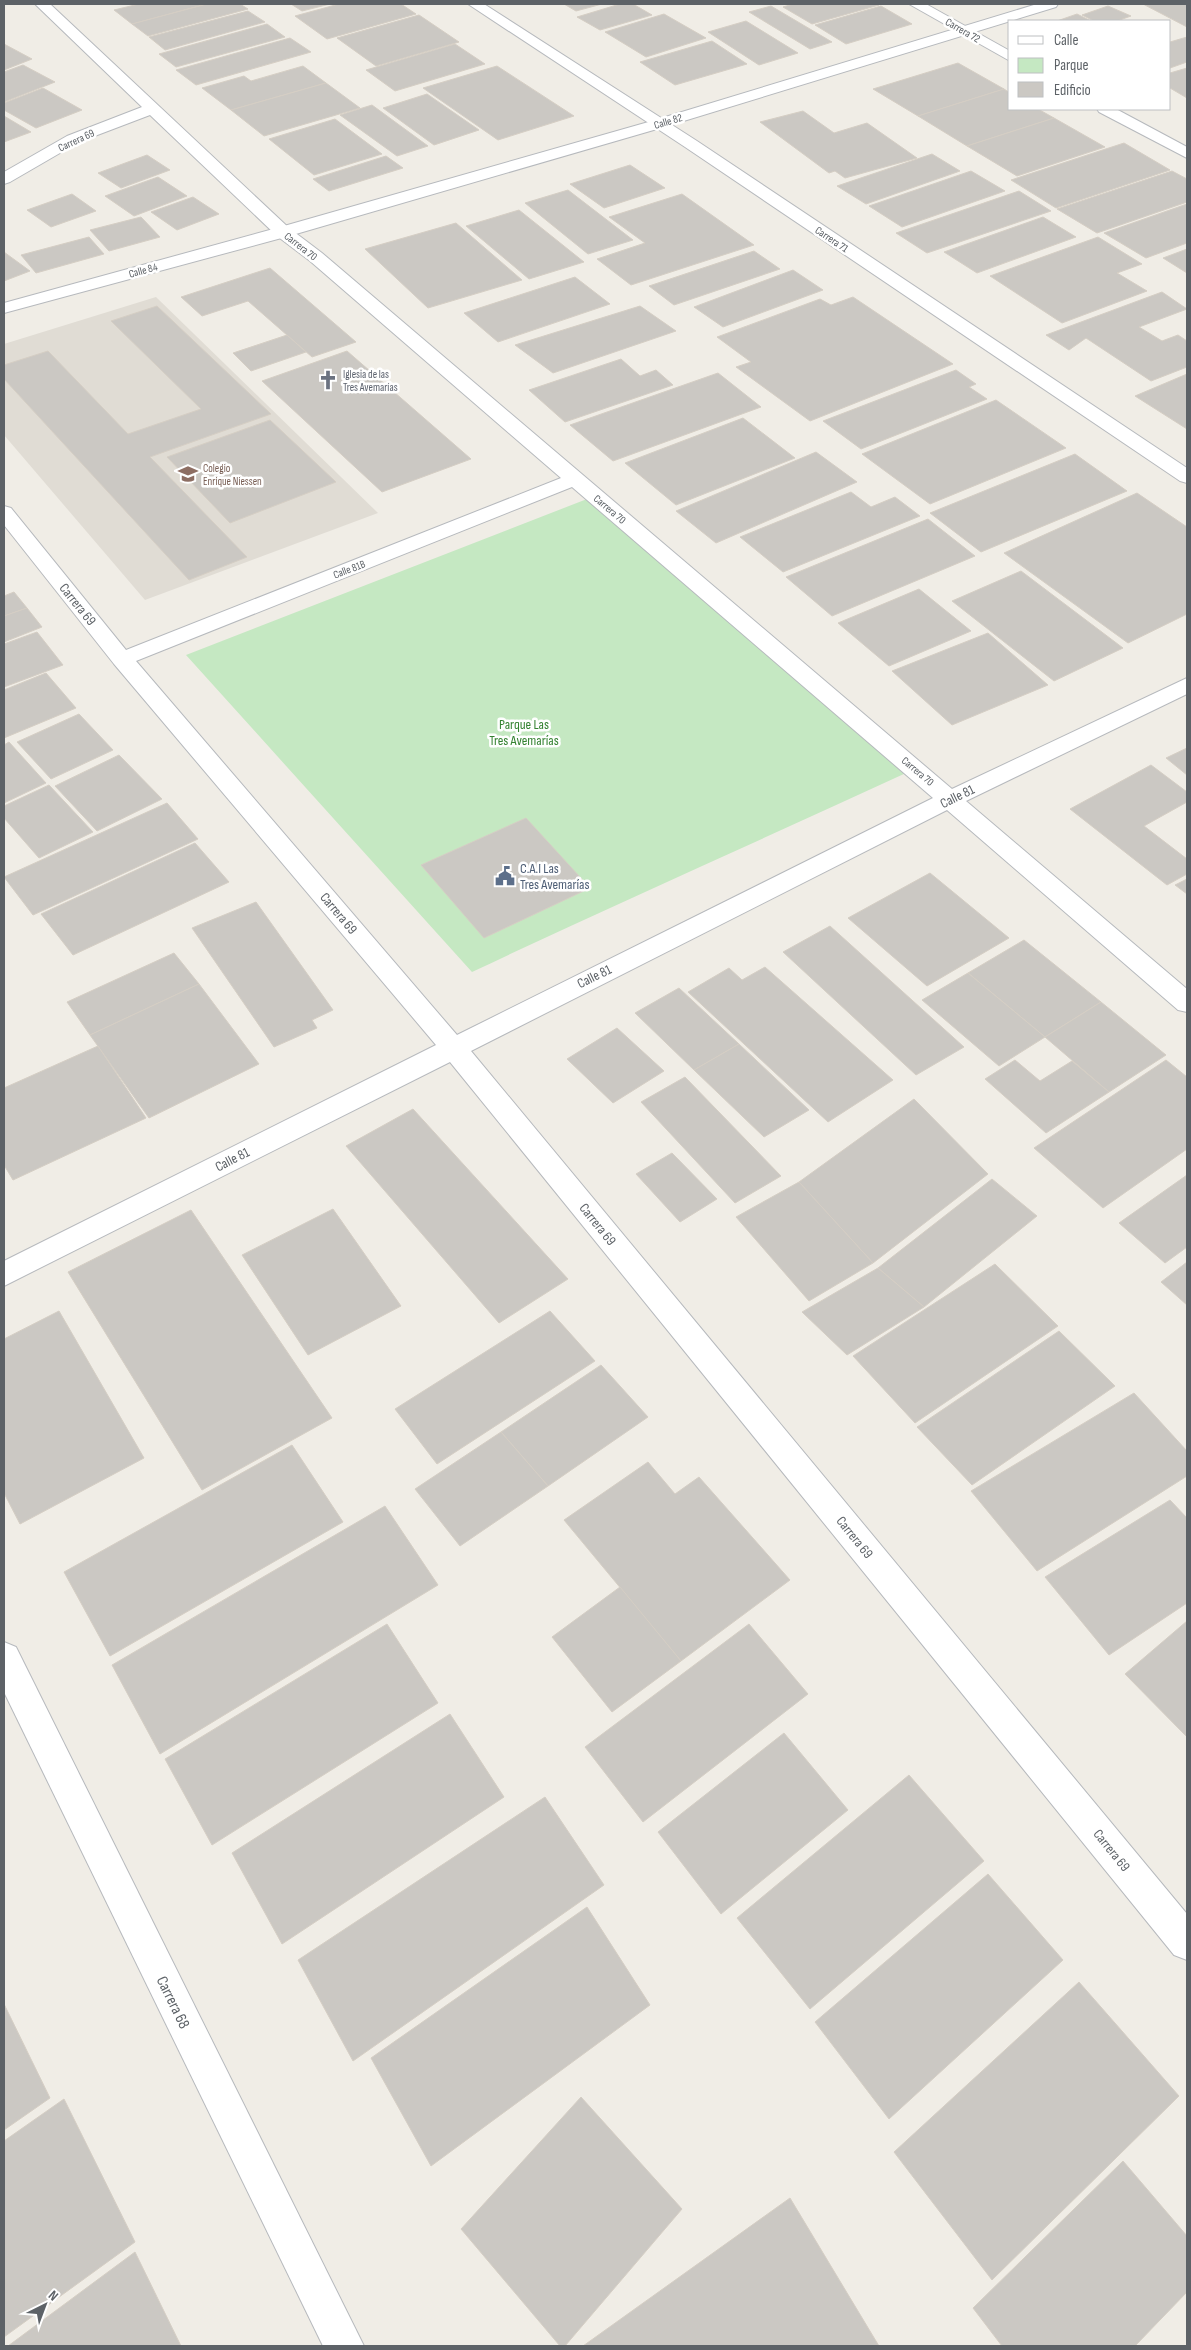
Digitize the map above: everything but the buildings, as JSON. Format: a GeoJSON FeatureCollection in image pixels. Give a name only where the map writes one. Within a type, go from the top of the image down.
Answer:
{"type":"FeatureCollection","features":[{"type":"Feature","properties":{"kind":"street","name":"Carrera 70"},"geometry":{"type":"LineString","coordinates":[[42,4],[283,232],[316,257],[1187,1003]]}},
{"type":"Feature","properties":{"kind":"street","name":"Carrera 71"},"geometry":{"type":"LineString","coordinates":[[475,4],[691,144],[1187,477]]}},
{"type":"Feature","properties":{"kind":"street","name":"Carrera 72"},"geometry":{"type":"LineString","coordinates":[[916,4],[1008,56]]}},
{"type":"Feature","properties":{"kind":"street","name":"Calle 82"},"geometry":{"type":"LineString","coordinates":[[283,232],[658,124],[1051,4]]}},
{"type":"Feature","properties":{"kind":"street","name":"Carrera 69"},"geometry":{"type":"LineString","coordinates":[[4,179],[73,139],[151,109]]}},
{"type":"Feature","properties":{"kind":"street"},"geometry":{"type":"LineString","coordinates":[[1107,110],[1187,153]]}},
{"type":"Feature","properties":{"kind":"street","name":"Calle 84"},"geometry":{"type":"LineString","coordinates":[[4,308],[283,232]]}},
{"type":"Feature","properties":{"kind":"street","name":"Calle 81B"},"geometry":{"type":"LineString","coordinates":[[122,659],[575,480]]}},
{"type":"Feature","properties":{"kind":"street","name":"Carrera 69"},"geometry":{"type":"LineString","coordinates":[[4,512],[122,659],[453,1048],[1187,1942]]}},
{"type":"Feature","properties":{"kind":"street","name":"Calle 81"},"geometry":{"type":"LineString","coordinates":[[4,1274],[950,799],[1187,685]]}},
{"type":"Feature","properties":{"kind":"street","name":"Carrera 68"},"geometry":{"type":"LineString","coordinates":[[4,1658],[344,2346]]}},
{"type":"Feature","properties":{"kind":"shaded area","name":"Colegio Enrique Niessen"},"geometry":{"type":"Polygon","coordinates":[[[156,297],[378,513],[145,600],[4,435],[4,344],[156,297]]]}},
{"type":"Feature","properties":{"kind":"green space","name":"Parque Las Tres Avemarías"},"geometry":{"type":"Polygon","coordinates":[[[587,499],[906,773],[472,972],[186,655],[587,499]]]}},
{"type":"Feature","properties":{"kind":"place","name":"Iglesia de las Tres Avemarías"},"geometry":{"type":"Point","coordinates":[328,380]}},
{"type":"Feature","properties":{"kind":"place","name":"Colegio Enrique Niessen"},"geometry":{"type":"Point","coordinates":[188,474]}},
{"type":"Feature","properties":{"kind":"place","name":"C.A.I Las Tres Avemarías"},"geometry":{"type":"Point","coordinates":[505,876]}}]}
